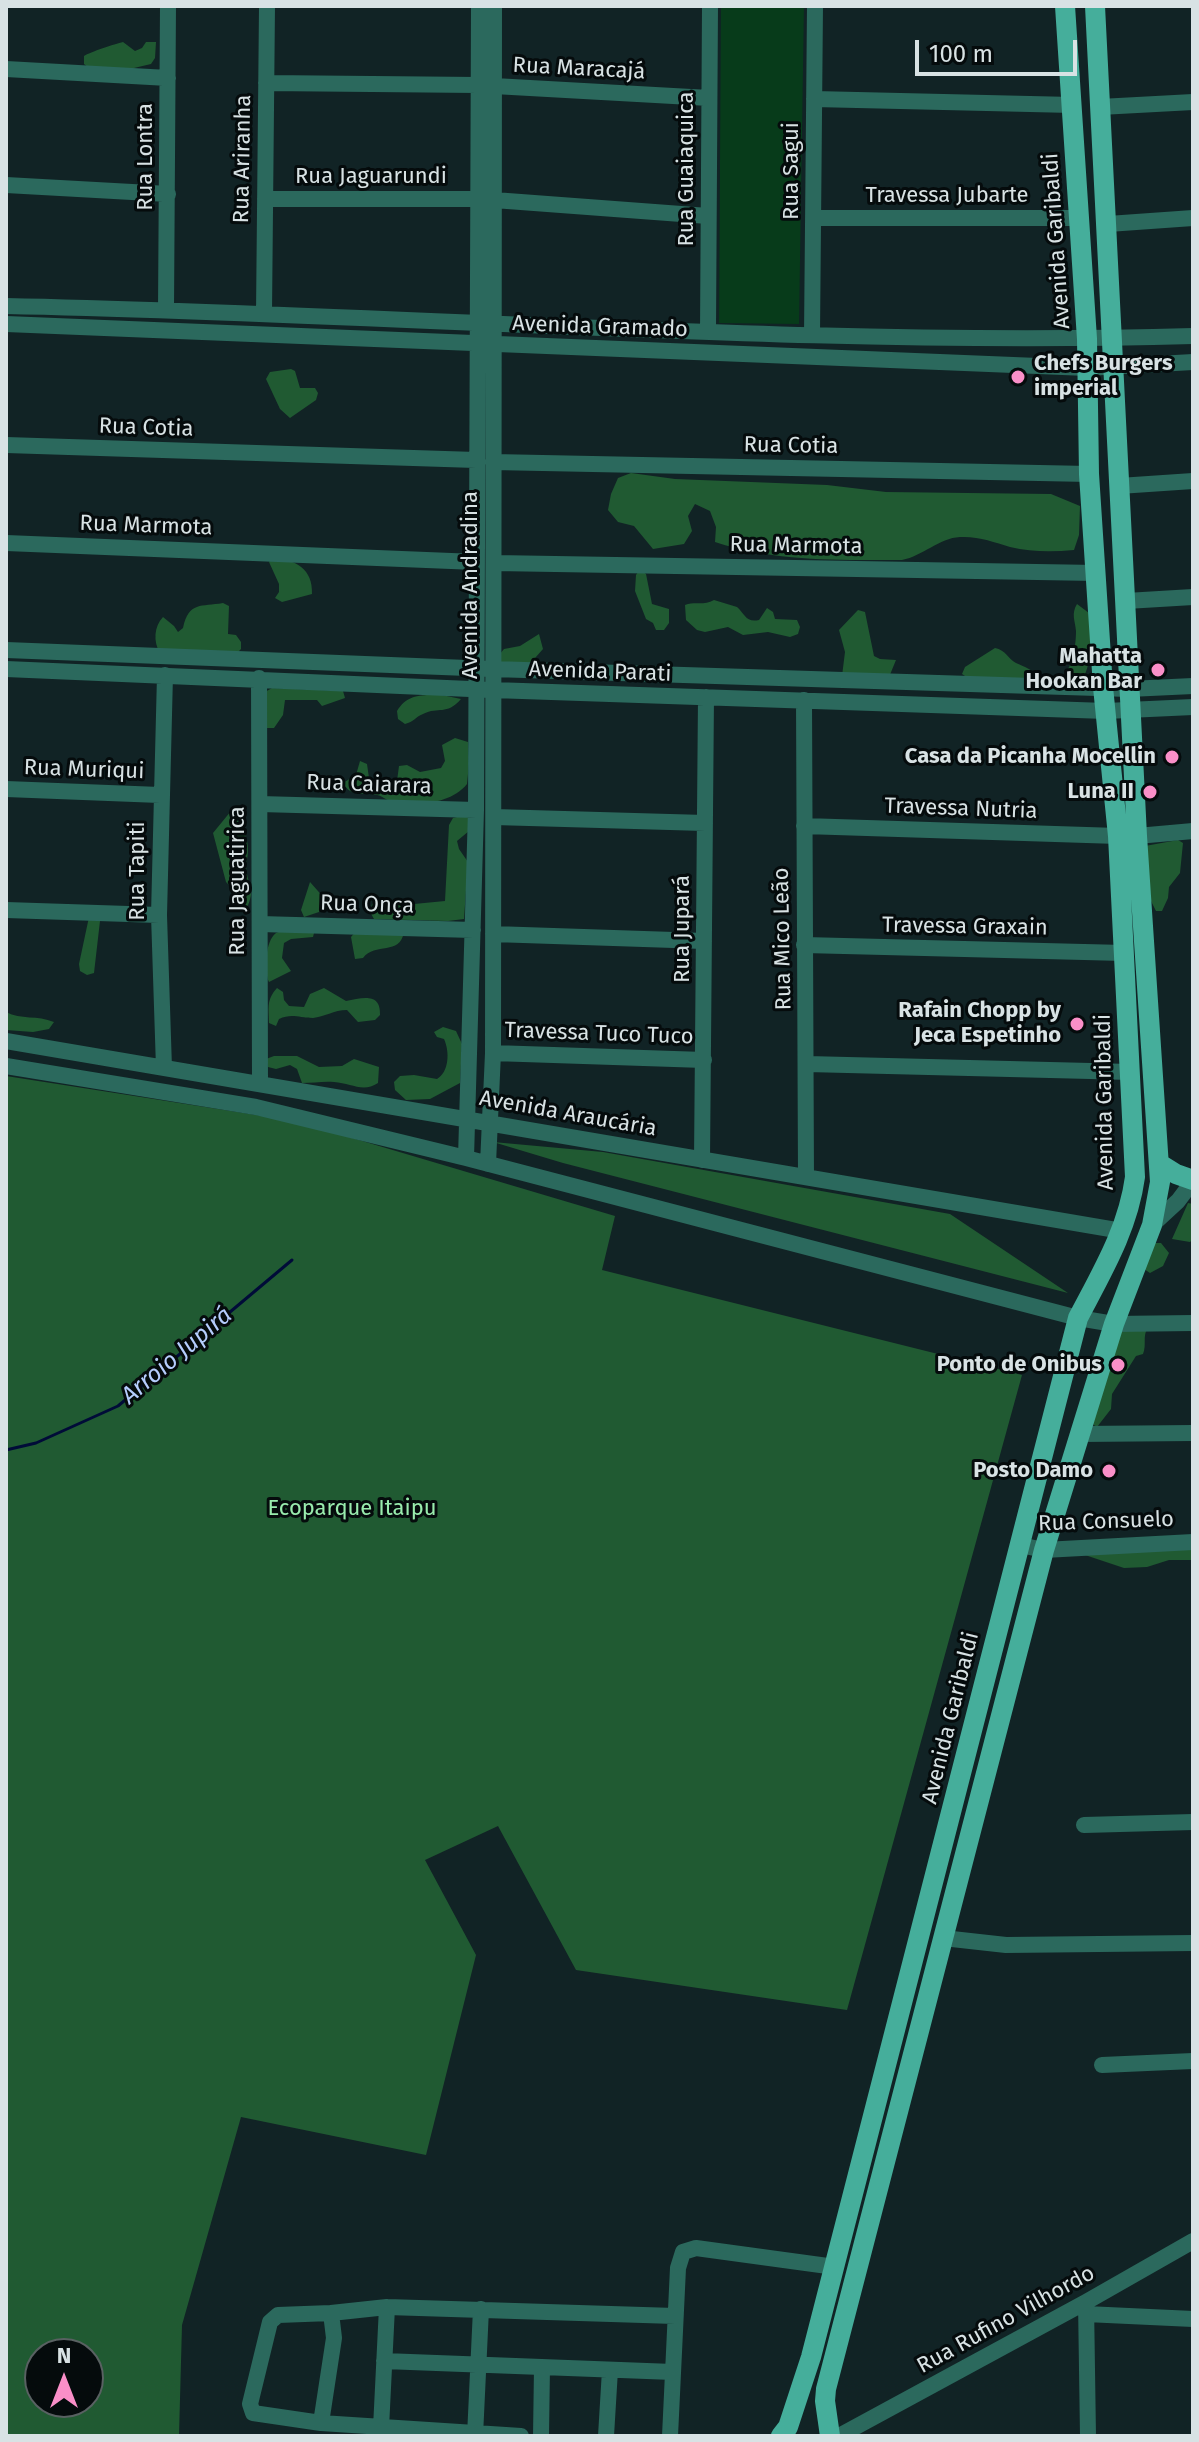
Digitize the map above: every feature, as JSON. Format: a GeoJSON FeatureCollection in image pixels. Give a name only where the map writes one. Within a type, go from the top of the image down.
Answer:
{"type":"FeatureCollection","features":[{"type":"Feature","properties":{"kind":"main road","name":"Avenida Garibaldi"},"geometry":{"type":"LineString","coordinates":[[830,2436],[826,2389],[968,1835],[1044,1550],[1114,1324],[1143,1251],[1158,1199],[1160,1164],[1127,836],[1103,687],[1089,474],[1087,339],[1065,6]]}},
{"type":"Feature","properties":{"kind":"main road","name":"Avenida Garibaldi"},"geometry":{"type":"LineString","coordinates":[[781,2436],[788,2427],[811,2357],[835,2267],[1078,1318],[1122,1231],[1131,1205],[1135,1177],[1124,953],[1130,711],[1095,6]]}},
{"type":"Feature","properties":{"kind":"main road"},"geometry":{"type":"LineString","coordinates":[[1160,1164],[1193,1181]]}},
{"type":"Feature","properties":{"kind":"main road"},"geometry":{"type":"LineString","coordinates":[[1122,1231],[1134,1238],[1143,1251]]}},
{"type":"Feature","properties":{"kind":"main road"},"geometry":{"type":"LineString","coordinates":[[947,1829],[968,1835]]}},
{"type":"Feature","properties":{"kind":"street","name":"Rua Lontra"},"geometry":{"type":"LineString","coordinates":[[166,309],[168,6]]}},
{"type":"Feature","properties":{"kind":"street","name":"Rua Ariranha"},"geometry":{"type":"LineString","coordinates":[[264,313],[267,6]]}},
{"type":"Feature","properties":{"kind":"street","name":"Avenida Andradina"},"geometry":{"type":"LineString","coordinates":[[479,6],[486,85],[486,345],[485,461],[476,562],[494,817],[493,1053],[488,1164]]}},
{"type":"Feature","properties":{"kind":"street","name":"Avenida Andradina"},"geometry":{"type":"LineString","coordinates":[[486,85],[494,6]]}},
{"type":"Feature","properties":{"kind":"street","name":"Rua Guaiaquica"},"geometry":{"type":"LineString","coordinates":[[708,331],[710,6]]}},
{"type":"Feature","properties":{"kind":"street","name":"Rua Sagui"},"geometry":{"type":"LineString","coordinates":[[812,335],[815,6]]}},
{"type":"Feature","properties":{"kind":"street"},"geometry":{"type":"LineString","coordinates":[[6,69],[168,78]]}},
{"type":"Feature","properties":{"kind":"street","name":"Rua Maracajá"},"geometry":{"type":"LineString","coordinates":[[266,83],[486,85],[709,98]]}},
{"type":"Feature","properties":{"kind":"street"},"geometry":{"type":"LineString","coordinates":[[814,99],[1073,105]]}},
{"type":"Feature","properties":{"kind":"street"},"geometry":{"type":"LineString","coordinates":[[1100,107],[1193,102]]}},
{"type":"Feature","properties":{"kind":"street"},"geometry":{"type":"LineString","coordinates":[[6,185],[168,194]]}},
{"type":"Feature","properties":{"kind":"street","name":"Rua Jaguarundi"},"geometry":{"type":"LineString","coordinates":[[265,199],[486,199],[708,216]]}},
{"type":"Feature","properties":{"kind":"street","name":"Travessa Jubarte"},"geometry":{"type":"LineString","coordinates":[[814,218],[1079,218]]}},
{"type":"Feature","properties":{"kind":"street"},"geometry":{"type":"LineString","coordinates":[[1108,224],[1193,218]]}},
{"type":"Feature","properties":{"kind":"street","name":"Avenida Gramado"},"geometry":{"type":"LineString","coordinates":[[6,306],[166,309],[812,335],[1087,339],[1193,336]]}},
{"type":"Feature","properties":{"kind":"street","name":"Avenida Gramado"},"geometry":{"type":"LineString","coordinates":[[6,324],[1087,368],[1193,362]]}},
{"type":"Feature","properties":{"kind":"street","name":"Rua Cotia"},"geometry":{"type":"LineString","coordinates":[[6,445],[485,461],[1089,474]]}},
{"type":"Feature","properties":{"kind":"street","name":"Avenida Andradina"},"geometry":{"type":"LineString","coordinates":[[485,461],[495,563],[485,669]]}},
{"type":"Feature","properties":{"kind":"street"},"geometry":{"type":"LineString","coordinates":[[1119,486],[1193,481]]}},
{"type":"Feature","properties":{"kind":"street","name":"Rua Marmota"},"geometry":{"type":"LineString","coordinates":[[6,543],[476,562]]}},
{"type":"Feature","properties":{"kind":"street","name":"Rua Marmota"},"geometry":{"type":"LineString","coordinates":[[495,563],[1097,573]]}},
{"type":"Feature","properties":{"kind":"street"},"geometry":{"type":"LineString","coordinates":[[1126,601],[1193,597]]}},
{"type":"Feature","properties":{"kind":"street","name":"Avenida Parati"},"geometry":{"type":"LineString","coordinates":[[6,650],[1129,689],[1193,686]]}},
{"type":"Feature","properties":{"kind":"street","name":"Avenida Parati"},"geometry":{"type":"LineString","coordinates":[[6,669],[485,690],[1106,711],[1193,707]]}},
{"type":"Feature","properties":{"kind":"street","name":"Rua Tapiti"},"geometry":{"type":"LineString","coordinates":[[164,1068],[159,915],[165,675]]}},
{"type":"Feature","properties":{"kind":"street","name":"Rua Jaguatirica"},"geometry":{"type":"LineString","coordinates":[[259,678],[260,1083]]}},
{"type":"Feature","properties":{"kind":"street","name":"Avenida Andradina"},"geometry":{"type":"LineString","coordinates":[[466,1158],[476,810],[485,690]]}},
{"type":"Feature","properties":{"kind":"street","name":"Rua Jupará"},"geometry":{"type":"LineString","coordinates":[[702,1160],[706,697]]}},
{"type":"Feature","properties":{"kind":"street","name":"Rua Mico Leão"},"geometry":{"type":"LineString","coordinates":[[804,700],[806,1176]]}},
{"type":"Feature","properties":{"kind":"street","name":"Rua Muriqui"},"geometry":{"type":"LineString","coordinates":[[6,789],[160,795]]}},
{"type":"Feature","properties":{"kind":"street","name":"Rua Caiarara"},"geometry":{"type":"LineString","coordinates":[[260,804],[476,810]]}},
{"type":"Feature","properties":{"kind":"street"},"geometry":{"type":"LineString","coordinates":[[494,817],[705,823]]}},
{"type":"Feature","properties":{"kind":"street","name":"Travessa Nutria"},"geometry":{"type":"LineString","coordinates":[[804,826],[1127,836],[1193,831]]}},
{"type":"Feature","properties":{"kind":"street"},"geometry":{"type":"LineString","coordinates":[[6,910],[159,915]]}},
{"type":"Feature","properties":{"kind":"street","name":"Rua Onça"},"geometry":{"type":"LineString","coordinates":[[260,924],[473,930]]}},
{"type":"Feature","properties":{"kind":"street"},"geometry":{"type":"LineString","coordinates":[[493,934],[704,941]]}},
{"type":"Feature","properties":{"kind":"street","name":"Travessa Graxain"},"geometry":{"type":"LineString","coordinates":[[804,945],[1124,953]]}},
{"type":"Feature","properties":{"kind":"street","name":"Avenida Araucária"},"geometry":{"type":"LineString","coordinates":[[6,1041],[1122,1231]]}},
{"type":"Feature","properties":{"kind":"street","name":"Travessa Tuco Tuco"},"geometry":{"type":"LineString","coordinates":[[493,1053],[704,1060]]}},
{"type":"Feature","properties":{"kind":"street"},"geometry":{"type":"LineString","coordinates":[[807,1064],[1131,1072]]}},
{"type":"Feature","properties":{"kind":"street"},"geometry":{"type":"LineString","coordinates":[[6,1066],[256,1107],[466,1158],[1078,1318],[1114,1324],[1193,1323]]}},
{"type":"Feature","properties":{"kind":"street"},"geometry":{"type":"LineString","coordinates":[[1152,1225],[1185,1201],[1193,1181]]}},
{"type":"Feature","properties":{"kind":"street"},"geometry":{"type":"LineString","coordinates":[[1080,1434],[1193,1433]]}},
{"type":"Feature","properties":{"kind":"street","name":"Rua Consuelo"},"geometry":{"type":"LineString","coordinates":[[1020,1545],[1044,1550],[1193,1542]]}},
{"type":"Feature","properties":{"kind":"street"},"geometry":{"type":"LineString","coordinates":[[1084,1825],[1193,1822]]}},
{"type":"Feature","properties":{"kind":"street"},"geometry":{"type":"LineString","coordinates":[[943,1938],[1006,1945],[1193,1943]]}},
{"type":"Feature","properties":{"kind":"street"},"geometry":{"type":"LineString","coordinates":[[1102,2065],[1193,2061]]}},
{"type":"Feature","properties":{"kind":"street","name":"Rua Rufino Vilhordo"},"geometry":{"type":"LineString","coordinates":[[839,2436],[1086,2308],[1193,2241]]}},
{"type":"Feature","properties":{"kind":"street"},"geometry":{"type":"LineString","coordinates":[[670,2436],[678,2268],[683,2252],[696,2248],[835,2267]]}},
{"type":"Feature","properties":{"kind":"street"},"geometry":{"type":"LineString","coordinates":[[521,2436],[321,2423],[253,2413],[250,2404],[270,2322],[278,2315],[387,2307],[675,2316]]}},
{"type":"Feature","properties":{"kind":"street"},"geometry":{"type":"LineString","coordinates":[[381,2428],[387,2307]]}},
{"type":"Feature","properties":{"kind":"street"},"geometry":{"type":"LineString","coordinates":[[1088,2436],[1086,2308],[1193,2319]]}},
{"type":"Feature","properties":{"kind":"street"},"geometry":{"type":"LineString","coordinates":[[475,2435],[481,2309]]}},
{"type":"Feature","properties":{"kind":"street"},"geometry":{"type":"LineString","coordinates":[[321,2423],[334,2338],[331,2313]]}},
{"type":"Feature","properties":{"kind":"street"},"geometry":{"type":"LineString","coordinates":[[384,2361],[673,2372]]}},
{"type":"Feature","properties":{"kind":"street"},"geometry":{"type":"LineString","coordinates":[[541,2436],[542,2367]]}},
{"type":"Feature","properties":{"kind":"street"},"geometry":{"type":"LineString","coordinates":[[606,2436],[610,2370]]}},
{"type":"Feature","properties":{"kind":"green space"},"geometry":{"type":"Polygon","coordinates":[[[721,6],[804,6],[799,324],[719,323],[721,6]]]}},
{"type":"Feature","properties":{"kind":"green space"},"geometry":{"type":"Polygon","coordinates":[[[123,42],[135,51],[146,42],[156,42],[155,58],[151,64],[134,68],[90,69],[84,64],[84,56],[123,42]]]}},
{"type":"Feature","properties":{"kind":"green space"},"geometry":{"type":"Polygon","coordinates":[[[295,371],[300,388],[315,388],[318,393],[316,400],[290,418],[280,409],[266,379],[270,372],[295,371]]]}},
{"type":"Feature","properties":{"kind":"green space"},"geometry":{"type":"Polygon","coordinates":[[[631,473],[675,479],[827,485],[886,492],[1051,494],[1080,506],[1079,535],[1074,550],[1026,550],[980,538],[960,537],[945,540],[902,560],[807,558],[738,549],[715,542],[716,527],[710,511],[695,504],[688,516],[692,531],[684,544],[653,549],[634,526],[618,522],[608,510],[618,478],[631,473]]]}},
{"type":"Feature","properties":{"kind":"green space"},"geometry":{"type":"Polygon","coordinates":[[[273,557],[302,567],[310,578],[312,594],[282,602],[275,598],[279,584],[269,562],[273,557]]]}},
{"type":"Feature","properties":{"kind":"green space"},"geometry":{"type":"Polygon","coordinates":[[[640,569],[646,574],[652,604],[669,609],[669,623],[664,630],[656,630],[653,623],[646,619],[635,591],[636,575],[640,569]]]}},
{"type":"Feature","properties":{"kind":"green space"},"geometry":{"type":"Polygon","coordinates":[[[714,600],[737,607],[751,620],[759,620],[767,608],[773,612],[775,619],[797,620],[800,627],[798,634],[790,637],[768,632],[743,635],[728,627],[705,632],[697,630],[686,620],[685,605],[714,600]]]}},
{"type":"Feature","properties":{"kind":"green space"},"geometry":{"type":"Polygon","coordinates":[[[223,603],[229,606],[228,634],[236,635],[241,642],[241,649],[235,655],[160,653],[156,634],[163,617],[178,632],[192,609],[223,603]]]}},
{"type":"Feature","properties":{"kind":"green space"},"geometry":{"type":"Polygon","coordinates":[[[1077,604],[1089,613],[1091,642],[1087,668],[1079,686],[968,678],[962,674],[965,667],[995,648],[1040,676],[1063,676],[1075,649],[1074,614],[1077,604]]]}},
{"type":"Feature","properties":{"kind":"green space"},"geometry":{"type":"Polygon","coordinates":[[[858,610],[865,612],[874,656],[896,660],[887,682],[842,676],[845,652],[839,630],[858,610]]]}},
{"type":"Feature","properties":{"kind":"green space"},"geometry":{"type":"Polygon","coordinates":[[[539,634],[543,649],[528,666],[499,663],[499,655],[504,649],[520,646],[539,634]]]}},
{"type":"Feature","properties":{"kind":"green space"},"geometry":{"type":"Polygon","coordinates":[[[272,688],[343,691],[345,698],[322,706],[317,700],[285,700],[283,715],[274,728],[266,728],[265,692],[272,688]]]}},
{"type":"Feature","properties":{"kind":"green space"},"geometry":{"type":"Polygon","coordinates":[[[442,695],[461,699],[447,709],[420,715],[405,724],[398,719],[397,711],[411,698],[442,695]]]}},
{"type":"Feature","properties":{"kind":"green space"},"geometry":{"type":"Polygon","coordinates":[[[455,738],[468,742],[467,784],[443,800],[392,802],[377,795],[354,793],[343,783],[356,775],[360,761],[367,764],[369,778],[375,782],[397,781],[399,766],[407,765],[420,772],[441,768],[445,761],[442,745],[455,738]]]}},
{"type":"Feature","properties":{"kind":"green space"},"geometry":{"type":"Polygon","coordinates":[[[231,811],[243,830],[248,846],[246,866],[251,891],[246,910],[226,882],[213,833],[231,811]]]}},
{"type":"Feature","properties":{"kind":"green space"},"geometry":{"type":"Polygon","coordinates":[[[453,818],[471,818],[469,831],[457,841],[468,862],[464,919],[374,919],[370,912],[372,904],[378,900],[414,904],[445,901],[449,825],[453,818]]]}},
{"type":"Feature","properties":{"kind":"green space"},"geometry":{"type":"Polygon","coordinates":[[[1178,840],[1183,843],[1180,873],[1169,887],[1162,911],[1156,911],[1151,901],[1145,846],[1178,840]]]}},
{"type":"Feature","properties":{"kind":"green space"},"geometry":{"type":"Polygon","coordinates":[[[310,882],[325,899],[319,912],[304,917],[301,910],[310,882]]]}},
{"type":"Feature","properties":{"kind":"green space"},"geometry":{"type":"Polygon","coordinates":[[[89,917],[100,921],[94,973],[87,975],[80,971],[79,964],[89,917]]]}},
{"type":"Feature","properties":{"kind":"green space"},"geometry":{"type":"Polygon","coordinates":[[[315,929],[313,937],[291,939],[284,943],[282,958],[291,971],[269,982],[266,956],[272,937],[284,930],[315,929]]]}},
{"type":"Feature","properties":{"kind":"green space"},"geometry":{"type":"Polygon","coordinates":[[[356,931],[404,932],[398,944],[355,959],[351,937],[356,931]]]}},
{"type":"Feature","properties":{"kind":"green space"},"geometry":{"type":"Polygon","coordinates":[[[277,988],[283,992],[289,1006],[304,1007],[310,994],[324,988],[346,1001],[374,1000],[380,1015],[375,1020],[358,1022],[347,1010],[342,1010],[313,1018],[284,1017],[279,1019],[276,1026],[269,1023],[269,1008],[271,996],[277,988]]]}},
{"type":"Feature","properties":{"kind":"green space"},"geometry":{"type":"Polygon","coordinates":[[[6,1012],[54,1022],[49,1029],[33,1032],[6,1030],[6,1012]]]}},
{"type":"Feature","properties":{"kind":"green space"},"geometry":{"type":"Polygon","coordinates":[[[443,1027],[456,1031],[462,1044],[460,1083],[430,1099],[406,1100],[395,1090],[394,1082],[400,1076],[437,1079],[444,1072],[448,1056],[446,1044],[434,1032],[443,1027]]]}},
{"type":"Feature","properties":{"kind":"green space"},"geometry":{"type":"Polygon","coordinates":[[[297,1056],[319,1067],[342,1066],[354,1059],[379,1067],[378,1083],[362,1087],[334,1082],[302,1083],[297,1069],[290,1065],[276,1069],[268,1067],[266,1059],[297,1056]]]}},
{"type":"Feature","properties":{"kind":"green space","name":"Ecoparque Itaipu"},"geometry":{"type":"Polygon","coordinates":[[[6,1076],[295,1121],[615,1216],[602,1270],[1022,1375],[847,2010],[576,1970],[498,1826],[425,1860],[476,1955],[426,2155],[241,2117],[182,2325],[179,2436],[6,2436],[6,1076]]]}},
{"type":"Feature","properties":{"kind":"green space"},"geometry":{"type":"Polygon","coordinates":[[[493,1142],[603,1152],[950,1214],[1068,1293],[563,1163],[493,1142]]]}},
{"type":"Feature","properties":{"kind":"green space"},"geometry":{"type":"Polygon","coordinates":[[[1188,1203],[1193,1204],[1193,1239],[1190,1242],[1172,1239],[1188,1203]]]}},
{"type":"Feature","properties":{"kind":"green space"},"geometry":{"type":"Polygon","coordinates":[[[1153,1243],[1161,1243],[1169,1253],[1163,1266],[1150,1273],[1141,1267],[1153,1243]]]}},
{"type":"Feature","properties":{"kind":"green space"},"geometry":{"type":"Polygon","coordinates":[[[1148,1327],[1143,1354],[1136,1356],[1112,1394],[1111,1409],[1097,1427],[1091,1423],[1114,1332],[1148,1327]]]}},
{"type":"Feature","properties":{"kind":"green space"},"geometry":{"type":"Polygon","coordinates":[[[1193,1544],[1193,1560],[1169,1560],[1147,1567],[1124,1568],[1085,1555],[1193,1544]]]}},
{"type":"Feature","properties":{"kind":"waterway","name":"Arroio Jupirá"},"geometry":{"type":"LineString","coordinates":[[6,1450],[36,1443],[118,1406],[292,1260]]}},
{"type":"Feature","properties":{"kind":"place","name":"Chefs Burgers imperial"},"geometry":{"type":"Point","coordinates":[1018,377]}},
{"type":"Feature","properties":{"kind":"place","name":"Mahatta Hookan Bar"},"geometry":{"type":"Point","coordinates":[1158,670]}},
{"type":"Feature","properties":{"kind":"place","name":"Casa da Picanha Mocellin"},"geometry":{"type":"Point","coordinates":[1172,757]}},
{"type":"Feature","properties":{"kind":"place","name":"Luna II"},"geometry":{"type":"Point","coordinates":[1150,792]}},
{"type":"Feature","properties":{"kind":"place","name":"Rafain Chopp by Jeca Espetinho"},"geometry":{"type":"Point","coordinates":[1077,1024]}},
{"type":"Feature","properties":{"kind":"place","name":"Ponto de Onibus"},"geometry":{"type":"Point","coordinates":[1118,1365]}},
{"type":"Feature","properties":{"kind":"place","name":"Posto Damo"},"geometry":{"type":"Point","coordinates":[1109,1471]}}]}
